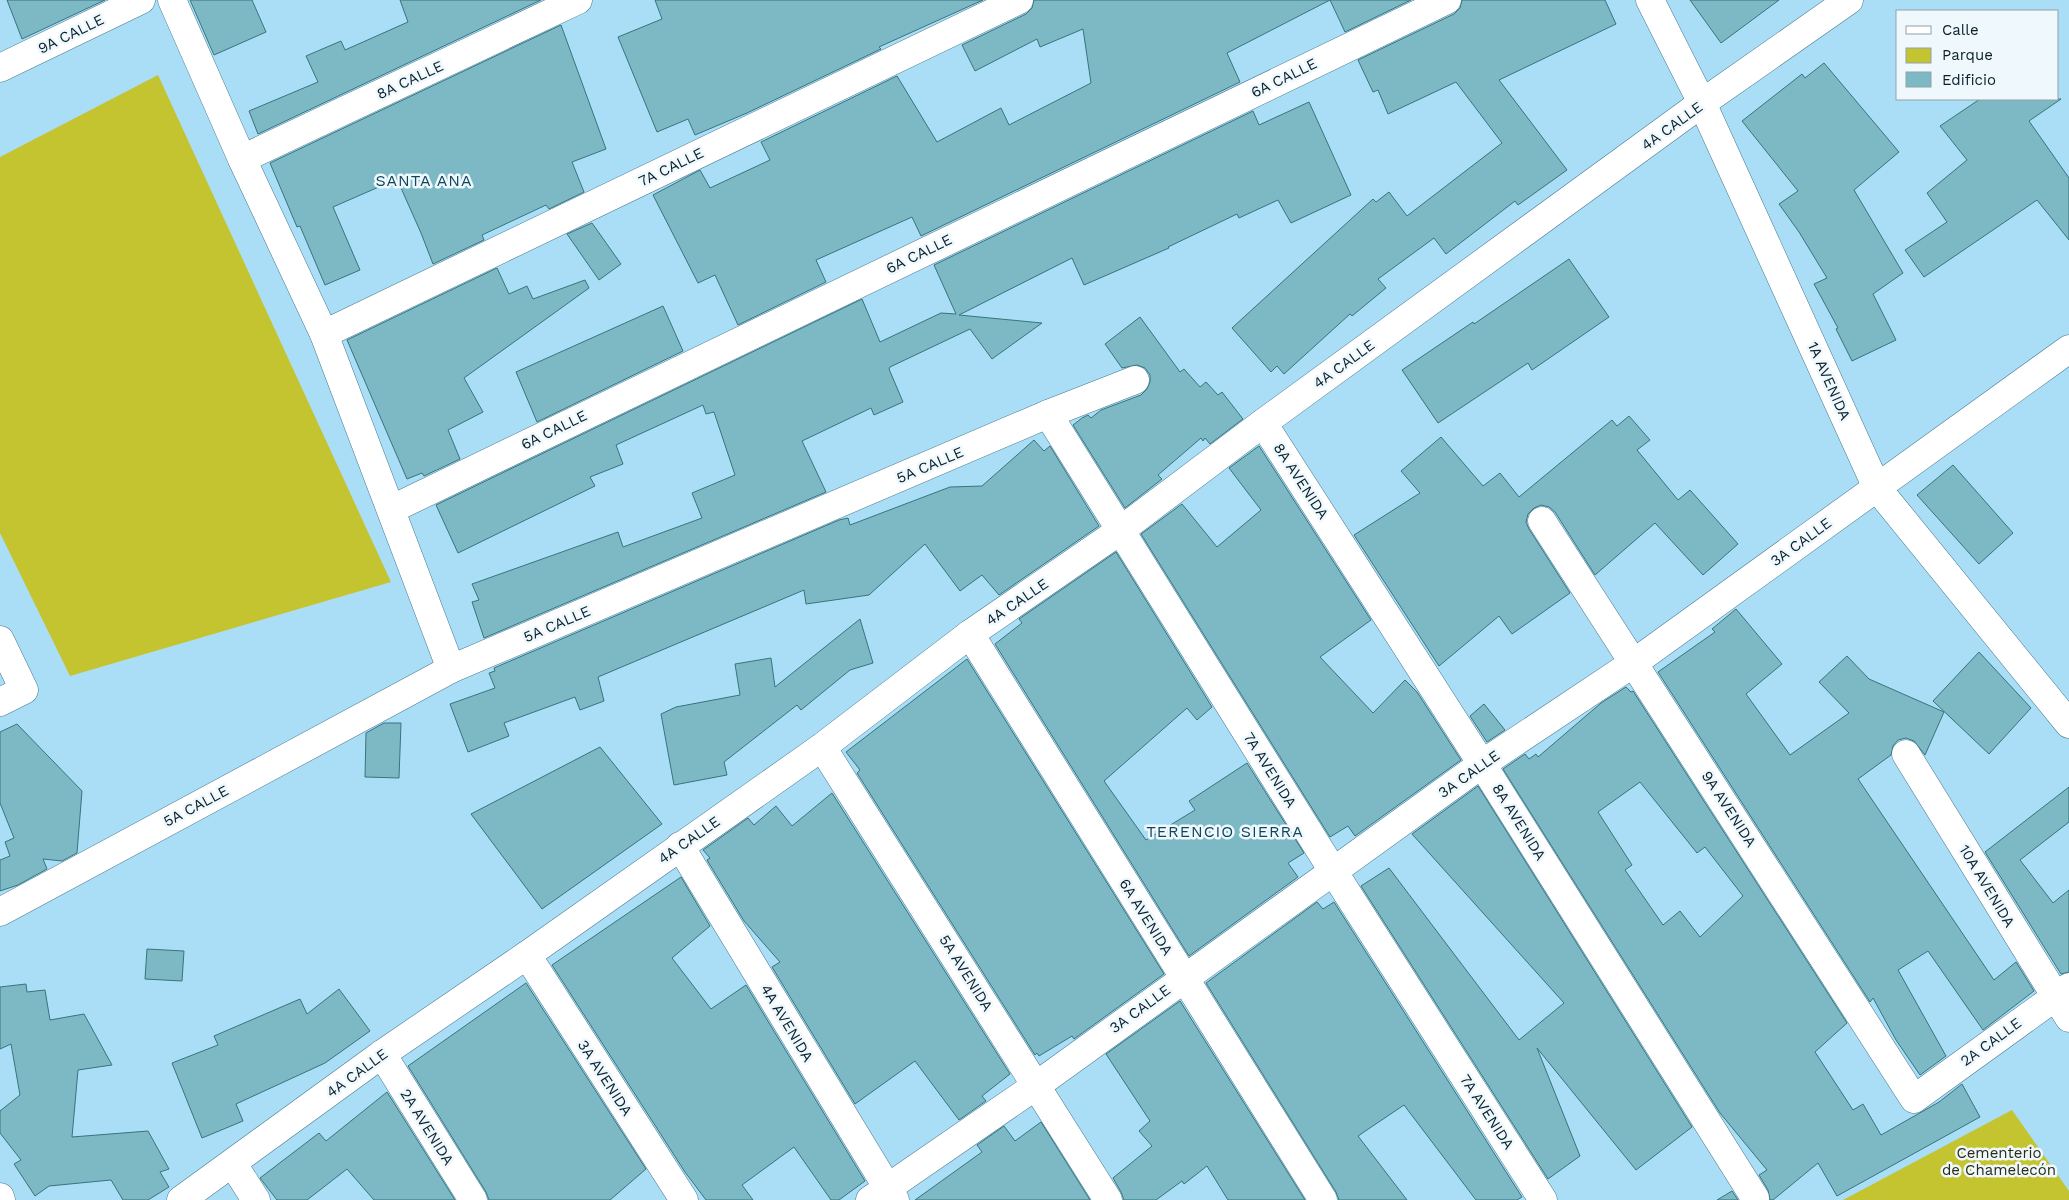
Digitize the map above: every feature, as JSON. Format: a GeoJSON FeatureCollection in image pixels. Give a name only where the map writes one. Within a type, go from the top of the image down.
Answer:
{"type":"FeatureCollection","features":[{"type":"Feature","properties":{"kind":"street","name":"9A CALLE"},"geometry":{"type":"LineString","coordinates":[[0,68],[141,0]]}},
{"type":"Feature","properties":{"kind":"street"},"geometry":{"type":"LineString","coordinates":[[172,0],[242,159],[324,334],[392,508],[451,669]]}},
{"type":"Feature","properties":{"kind":"street","name":"8A CALLE"},"geometry":{"type":"LineString","coordinates":[[242,159],[578,0]]}},
{"type":"Feature","properties":{"kind":"street","name":"7A CALLE"},"geometry":{"type":"LineString","coordinates":[[324,334],[1019,0]]}},
{"type":"Feature","properties":{"kind":"street","name":"6A CALLE"},"geometry":{"type":"LineString","coordinates":[[392,508],[1447,0]]}},
{"type":"Feature","properties":{"kind":"street","name":"1A AVENIDA"},"geometry":{"type":"LineString","coordinates":[[1650,0],[1702,103],[1877,488],[2069,724]]}},
{"type":"Feature","properties":{"kind":"street","name":"4A CALLE"},"geometry":{"type":"LineString","coordinates":[[181,1200],[382,1054],[527,955],[822,746],[970,634],[1122,530],[1263,423],[1702,103],[1849,0]]}},
{"type":"Feature","properties":{"kind":"street","name":"3A CALLE"},"geometry":{"type":"LineString","coordinates":[[884,1196],[1183,977],[1482,764],[1635,662],[2069,349]]}},
{"type":"Feature","properties":{"kind":"street","name":"5A CALLE"},"geometry":{"type":"LineString","coordinates":[[0,912],[451,669],[1048,414],[1135,380]]}},
{"type":"Feature","properties":{"kind":"street","name":"7A AVENIDA"},"geometry":{"type":"LineString","coordinates":[[1048,414],[1333,871],[1543,1200]]}},
{"type":"Feature","properties":{"kind":"street","name":"8A AVENIDA"},"geometry":{"type":"LineString","coordinates":[[1263,423],[1482,764],[1755,1198]]}},
{"type":"Feature","properties":{"kind":"street","name":"9A AVENIDA"},"geometry":{"type":"LineString","coordinates":[[1542,521],[1635,662],[1914,1099]]}},
{"type":"Feature","properties":{"kind":"street","name":"6A AVENIDA"},"geometry":{"type":"LineString","coordinates":[[970,634],[1323,1200]]}},
{"type":"Feature","properties":{"kind":"street"},"geometry":{"type":"LineString","coordinates":[[0,640],[24,690],[0,702]]}},
{"type":"Feature","properties":{"kind":"street","name":"5A AVENIDA"},"geometry":{"type":"LineString","coordinates":[[822,746],[1108,1200]]}},
{"type":"Feature","properties":{"kind":"street","name":"10A AVENIDA"},"geometry":{"type":"LineString","coordinates":[[1906,754],[2064,1000]]}},
{"type":"Feature","properties":{"kind":"street","name":"4A AVENIDA"},"geometry":{"type":"LineString","coordinates":[[680,846],[884,1196]]}},
{"type":"Feature","properties":{"kind":"street","name":"3A AVENIDA"},"geometry":{"type":"LineString","coordinates":[[527,955],[684,1200]]}},
{"type":"Feature","properties":{"kind":"street","name":"2A CALLE"},"geometry":{"type":"LineString","coordinates":[[1914,1099],[2064,1000]]}},
{"type":"Feature","properties":{"kind":"street","name":"2A AVENIDA"},"geometry":{"type":"LineString","coordinates":[[382,1054],[473,1200]]}},
{"type":"Feature","properties":{"kind":"street"},"geometry":{"type":"LineString","coordinates":[[233,1164],[256,1200]]}},
{"type":"Feature","properties":{"kind":"green space"},"geometry":{"type":"Polygon","coordinates":[[[158,75],[391,582],[70,676],[0,533],[0,157],[158,75]]]}},
{"type":"Feature","properties":{"kind":"green space","name":"Cementerio de Chamelecón"},"geometry":{"type":"Polygon","coordinates":[[[2012,1110],[2069,1191],[2069,1200],[1843,1200],[2012,1110]]]}},
{"type":"Feature","properties":{"kind":"building"},"geometry":{"type":"Polygon","coordinates":[[[7,0],[105,0],[22,39],[7,0]]]}},
{"type":"Feature","properties":{"kind":"building"},"geometry":{"type":"Polygon","coordinates":[[[190,0],[252,0],[266,32],[214,55],[190,0]]]}},
{"type":"Feature","properties":{"kind":"building"},"geometry":{"type":"Polygon","coordinates":[[[400,0],[541,0],[258,134],[249,111],[318,82],[306,56],[341,41],[345,50],[408,22],[400,0]]]}},
{"type":"Feature","properties":{"kind":"building"},"geometry":{"type":"Polygon","coordinates":[[[655,0],[983,0],[879,47],[881,49],[747,113],[695,135],[688,119],[657,132],[618,37],[662,19],[655,0]]]}},
{"type":"Feature","properties":{"kind":"building"},"geometry":{"type":"Polygon","coordinates":[[[1034,0],[1330,0],[1227,53],[1240,82],[921,236],[912,217],[816,260],[826,282],[738,325],[715,275],[698,283],[653,195],[700,170],[710,188],[770,160],[761,142],[897,76],[937,142],[1001,108],[1009,125],[1091,83],[1083,29],[1040,47],[1037,39],[975,71],[962,45],[1026,14],[1032,8],[1034,0]]]}},
{"type":"Feature","properties":{"kind":"building"},"geometry":{"type":"Polygon","coordinates":[[[1330,0],[1411,0],[1345,32],[1330,0]]]}},
{"type":"Feature","properties":{"kind":"building"},"geometry":{"type":"Polygon","coordinates":[[[1462,0],[1605,0],[1616,24],[1499,80],[1567,170],[1518,205],[1515,201],[1446,254],[1434,238],[1378,279],[1386,288],[1352,316],[1350,314],[1284,374],[1277,366],[1271,372],[1232,328],[1373,199],[1376,202],[1389,192],[1407,216],[1502,143],[1456,82],[1388,114],[1378,90],[1373,92],[1358,60],[1454,14],[1460,8],[1462,0]]]}},
{"type":"Feature","properties":{"kind":"building"},"geometry":{"type":"Polygon","coordinates":[[[1690,0],[1779,0],[1721,43],[1690,0]]]}},
{"type":"Feature","properties":{"kind":"building"},"geometry":{"type":"Polygon","coordinates":[[[561,25],[606,149],[572,162],[584,192],[549,209],[546,205],[482,235],[484,240],[433,264],[397,179],[333,207],[360,270],[325,285],[300,226],[297,227],[270,163],[561,25]]]}},
{"type":"Feature","properties":{"kind":"building"},"geometry":{"type":"Polygon","coordinates":[[[1824,63],[1899,152],[1854,190],[1903,273],[1873,294],[1896,340],[1852,361],[1836,329],[1838,328],[1814,284],[1827,278],[1799,232],[1779,204],[1798,191],[1742,121],[1802,74],[1805,78],[1824,63]]]}},
{"type":"Feature","properties":{"kind":"building"},"geometry":{"type":"Polygon","coordinates":[[[2061,99],[2029,121],[2069,178],[2069,240],[2037,200],[1924,277],[1905,250],[1947,222],[1927,193],[1967,160],[1940,126],[1979,100],[2061,99]]]}},
{"type":"Feature","properties":{"kind":"building"},"geometry":{"type":"Polygon","coordinates":[[[1309,102],[1351,195],[1291,223],[1278,200],[1239,218],[1237,214],[1169,248],[1084,285],[1072,258],[959,315],[1042,323],[992,359],[970,329],[890,367],[889,369],[903,402],[874,415],[871,408],[802,441],[826,492],[484,638],[472,602],[479,600],[472,584],[618,532],[623,547],[702,518],[692,493],[735,475],[714,412],[706,414],[703,405],[616,445],[623,464],[590,477],[595,486],[458,553],[436,505],[862,299],[880,342],[941,313],[956,314],[934,265],[1253,111],[1259,125],[1309,102]]]}},
{"type":"Feature","properties":{"kind":"building"},"geometry":{"type":"Polygon","coordinates":[[[592,223],[621,264],[599,280],[567,234],[592,223]]]}},
{"type":"Feature","properties":{"kind":"building"},"geometry":{"type":"Polygon","coordinates":[[[1569,259],[1609,317],[1532,370],[1528,363],[1438,423],[1402,370],[1473,322],[1474,324],[1569,259]]]}},
{"type":"Feature","properties":{"kind":"building"},"geometry":{"type":"Polygon","coordinates":[[[497,268],[509,294],[527,286],[533,299],[585,280],[589,288],[464,378],[483,412],[448,430],[460,459],[424,476],[422,473],[407,479],[347,340],[497,268]]]}},
{"type":"Feature","properties":{"kind":"building"},"geometry":{"type":"Polygon","coordinates":[[[663,306],[683,351],[537,422],[516,372],[663,306]]]}},
{"type":"Feature","properties":{"kind":"building"},"geometry":{"type":"Polygon","coordinates":[[[1140,317],[1180,372],[1184,369],[1200,387],[1206,382],[1218,395],[1222,392],[1243,419],[1210,444],[1205,438],[1203,441],[1201,438],[1158,475],[1162,479],[1125,508],[1073,425],[1088,415],[1091,418],[1101,410],[1141,395],[1147,389],[1150,375],[1145,368],[1137,365],[1122,368],[1105,344],[1140,317]]]}},
{"type":"Feature","properties":{"kind":"building"},"geometry":{"type":"Polygon","coordinates":[[[1629,416],[1650,440],[1637,450],[1678,500],[1690,490],[1738,544],[1703,575],[1655,523],[1595,575],[1555,512],[1549,507],[1541,505],[1534,508],[1528,514],[1526,522],[1570,593],[1512,634],[1499,616],[1439,666],[1354,535],[1420,493],[1401,471],[1441,437],[1483,486],[1500,473],[1519,497],[1612,420],[1617,426],[1629,416]]]}},
{"type":"Feature","properties":{"kind":"building"},"geometry":{"type":"Polygon","coordinates":[[[1034,440],[1044,451],[1050,446],[1099,526],[999,595],[982,575],[960,591],[925,544],[869,595],[806,604],[804,590],[598,677],[604,701],[580,710],[575,697],[504,723],[509,736],[468,752],[450,704],[495,688],[489,673],[495,671],[494,668],[839,520],[848,518],[850,525],[950,487],[982,486],[1034,440]]]}},
{"type":"Feature","properties":{"kind":"building"},"geometry":{"type":"Polygon","coordinates":[[[1259,446],[1371,620],[1320,657],[1373,713],[1405,680],[1417,692],[1461,760],[1355,836],[1348,826],[1330,837],[1141,534],[1182,504],[1217,547],[1261,510],[1229,468],[1259,446]]]}},
{"type":"Feature","properties":{"kind":"building"},"geometry":{"type":"Polygon","coordinates":[[[1953,465],[2013,533],[1979,564],[1917,495],[1953,465]]]}},
{"type":"Feature","properties":{"kind":"building"},"geometry":{"type":"Polygon","coordinates":[[[1116,552],[1212,707],[1197,720],[1187,708],[1104,781],[1146,840],[1195,810],[1189,801],[1247,763],[1304,853],[1288,863],[1298,877],[1189,956],[995,644],[1022,623],[1019,619],[1116,552]]]}},
{"type":"Feature","properties":{"kind":"building"},"geometry":{"type":"Polygon","coordinates":[[[1736,609],[1782,664],[1746,694],[1790,755],[1849,713],[1819,682],[1847,656],[1869,679],[1944,712],[1925,755],[1914,741],[1906,738],[1898,740],[1893,746],[1891,755],[1858,779],[1994,980],[2016,962],[2034,991],[1983,1030],[1928,951],[1898,970],[1946,1056],[1920,1075],[1896,1040],[1873,998],[1870,1002],[1658,672],[1715,632],[1712,629],[1736,609]]]}},
{"type":"Feature","properties":{"kind":"building"},"geometry":{"type":"Polygon","coordinates":[[[860,619],[873,663],[850,670],[801,710],[797,705],[724,762],[727,775],[674,785],[661,714],[676,707],[740,695],[735,664],[771,658],[775,687],[860,619]]]}},
{"type":"Feature","properties":{"kind":"building"},"geometry":{"type":"Polygon","coordinates":[[[1979,652],[2031,708],[1989,754],[1933,701],[1979,652]]]}},
{"type":"Feature","properties":{"kind":"building"},"geometry":{"type":"Polygon","coordinates":[[[967,659],[1164,974],[1074,1039],[1072,1036],[1039,1056],[1037,1053],[1035,1055],[857,773],[860,770],[846,752],[967,659]]]}},
{"type":"Feature","properties":{"kind":"building"},"geometry":{"type":"Polygon","coordinates":[[[1626,687],[1631,692],[1633,691],[1847,1023],[1815,1052],[1853,1110],[1863,1104],[1881,1135],[1939,1102],[1962,1084],[1980,1117],[1837,1196],[1818,1163],[1773,1200],[1770,1200],[1768,1190],[1759,1175],[1767,1170],[1720,1113],[1503,769],[1525,754],[1529,759],[1536,754],[1538,757],[1601,703],[1626,687]],[[1640,782],[1598,812],[1632,865],[1625,870],[1663,925],[1680,911],[1700,937],[1743,896],[1705,847],[1697,853],[1640,782]]]}},
{"type":"Feature","properties":{"kind":"building"},"geometry":{"type":"Polygon","coordinates":[[[1484,704],[1505,730],[1487,742],[1470,716],[1484,704]]]}},
{"type":"Feature","properties":{"kind":"building"},"geometry":{"type":"Polygon","coordinates":[[[384,723],[401,723],[399,778],[365,777],[366,733],[384,723]]]}},
{"type":"Feature","properties":{"kind":"building"},"geometry":{"type":"Polygon","coordinates":[[[17,724],[82,791],[77,853],[62,861],[43,859],[47,869],[18,885],[0,891],[0,860],[10,856],[5,842],[14,838],[0,803],[0,732],[17,724]]]}},
{"type":"Feature","properties":{"kind":"building"},"geometry":{"type":"Polygon","coordinates":[[[600,747],[662,824],[542,909],[471,814],[600,747]]]}},
{"type":"Feature","properties":{"kind":"building"},"geometry":{"type":"Polygon","coordinates":[[[1478,786],[1692,1127],[1636,1170],[1537,1048],[1580,1156],[1548,1179],[1361,886],[1389,868],[1519,1040],[1564,1003],[1412,834],[1478,786]]]}},
{"type":"Feature","properties":{"kind":"building"},"geometry":{"type":"Polygon","coordinates":[[[2069,787],[2069,822],[2020,860],[2053,903],[2069,890],[2069,972],[2061,974],[1985,852],[2069,787]]]}},
{"type":"Feature","properties":{"kind":"building"},"geometry":{"type":"Polygon","coordinates":[[[832,793],[1010,1074],[982,1096],[986,1101],[959,1120],[915,1061],[855,1104],[772,967],[780,962],[744,921],[707,860],[710,858],[703,850],[748,818],[754,825],[776,806],[792,826],[832,793]]]}},
{"type":"Feature","properties":{"kind":"building"},"geometry":{"type":"Polygon","coordinates":[[[681,877],[710,926],[672,958],[711,1009],[746,985],[865,1181],[839,1200],[831,1200],[794,1147],[742,1185],[753,1200],[706,1200],[685,1172],[552,965],[681,877]]]}},
{"type":"Feature","properties":{"kind":"building"},"geometry":{"type":"Polygon","coordinates":[[[1317,902],[1323,909],[1334,902],[1522,1197],[1517,1200],[1476,1200],[1404,1105],[1358,1136],[1407,1200],[1339,1200],[1336,1192],[1206,983],[1317,902]]]}},
{"type":"Feature","properties":{"kind":"building"},"geometry":{"type":"Polygon","coordinates":[[[147,949],[184,951],[182,981],[145,979],[147,949]]]}},
{"type":"Feature","properties":{"kind":"building"},"geometry":{"type":"Polygon","coordinates":[[[526,983],[646,1169],[610,1200],[489,1200],[486,1192],[408,1066],[526,983]]]}},
{"type":"Feature","properties":{"kind":"building"},"geometry":{"type":"Polygon","coordinates":[[[26,984],[27,992],[45,990],[50,1020],[84,1014],[112,1065],[78,1070],[72,1137],[148,1131],[169,1169],[160,1172],[169,1187],[148,1200],[123,1200],[111,1180],[49,1186],[35,1196],[14,1164],[21,1160],[0,1133],[0,1111],[20,1095],[11,1044],[0,1049],[0,987],[26,984]]]}},
{"type":"Feature","properties":{"kind":"building"},"geometry":{"type":"Polygon","coordinates":[[[339,989],[370,1031],[325,1063],[236,1104],[243,1121],[202,1138],[172,1063],[218,1045],[214,1036],[300,999],[307,1014],[339,989]]]}},
{"type":"Feature","properties":{"kind":"building"},"geometry":{"type":"Polygon","coordinates":[[[1180,1001],[1305,1200],[1228,1200],[1207,1166],[1184,1184],[1182,1181],[1156,1200],[1124,1200],[1113,1178],[1152,1146],[1139,1131],[1150,1121],[1106,1054],[1180,1001]]]}},
{"type":"Feature","properties":{"kind":"building"},"geometry":{"type":"Polygon","coordinates":[[[387,1092],[455,1200],[374,1200],[347,1169],[307,1200],[277,1200],[260,1178],[319,1133],[326,1141],[387,1092]]]}},
{"type":"Feature","properties":{"kind":"building"},"geometry":{"type":"Polygon","coordinates":[[[1041,1122],[1090,1200],[915,1200],[982,1152],[977,1145],[1004,1126],[1015,1141],[1041,1122]]]}},
{"type":"Feature","properties":{"kind":"building"},"geometry":{"type":"Polygon","coordinates":[[[1732,1191],[1738,1200],[1717,1200],[1732,1191]]]}},
{"type":"Feature","properties":{"kind":"district","name":"SANTA ANA"},"geometry":{"type":"Point","coordinates":[424,180]}},
{"type":"Feature","properties":{"kind":"district","name":"TERENCIO SIERRA"},"geometry":{"type":"Point","coordinates":[1225,831]}}]}
